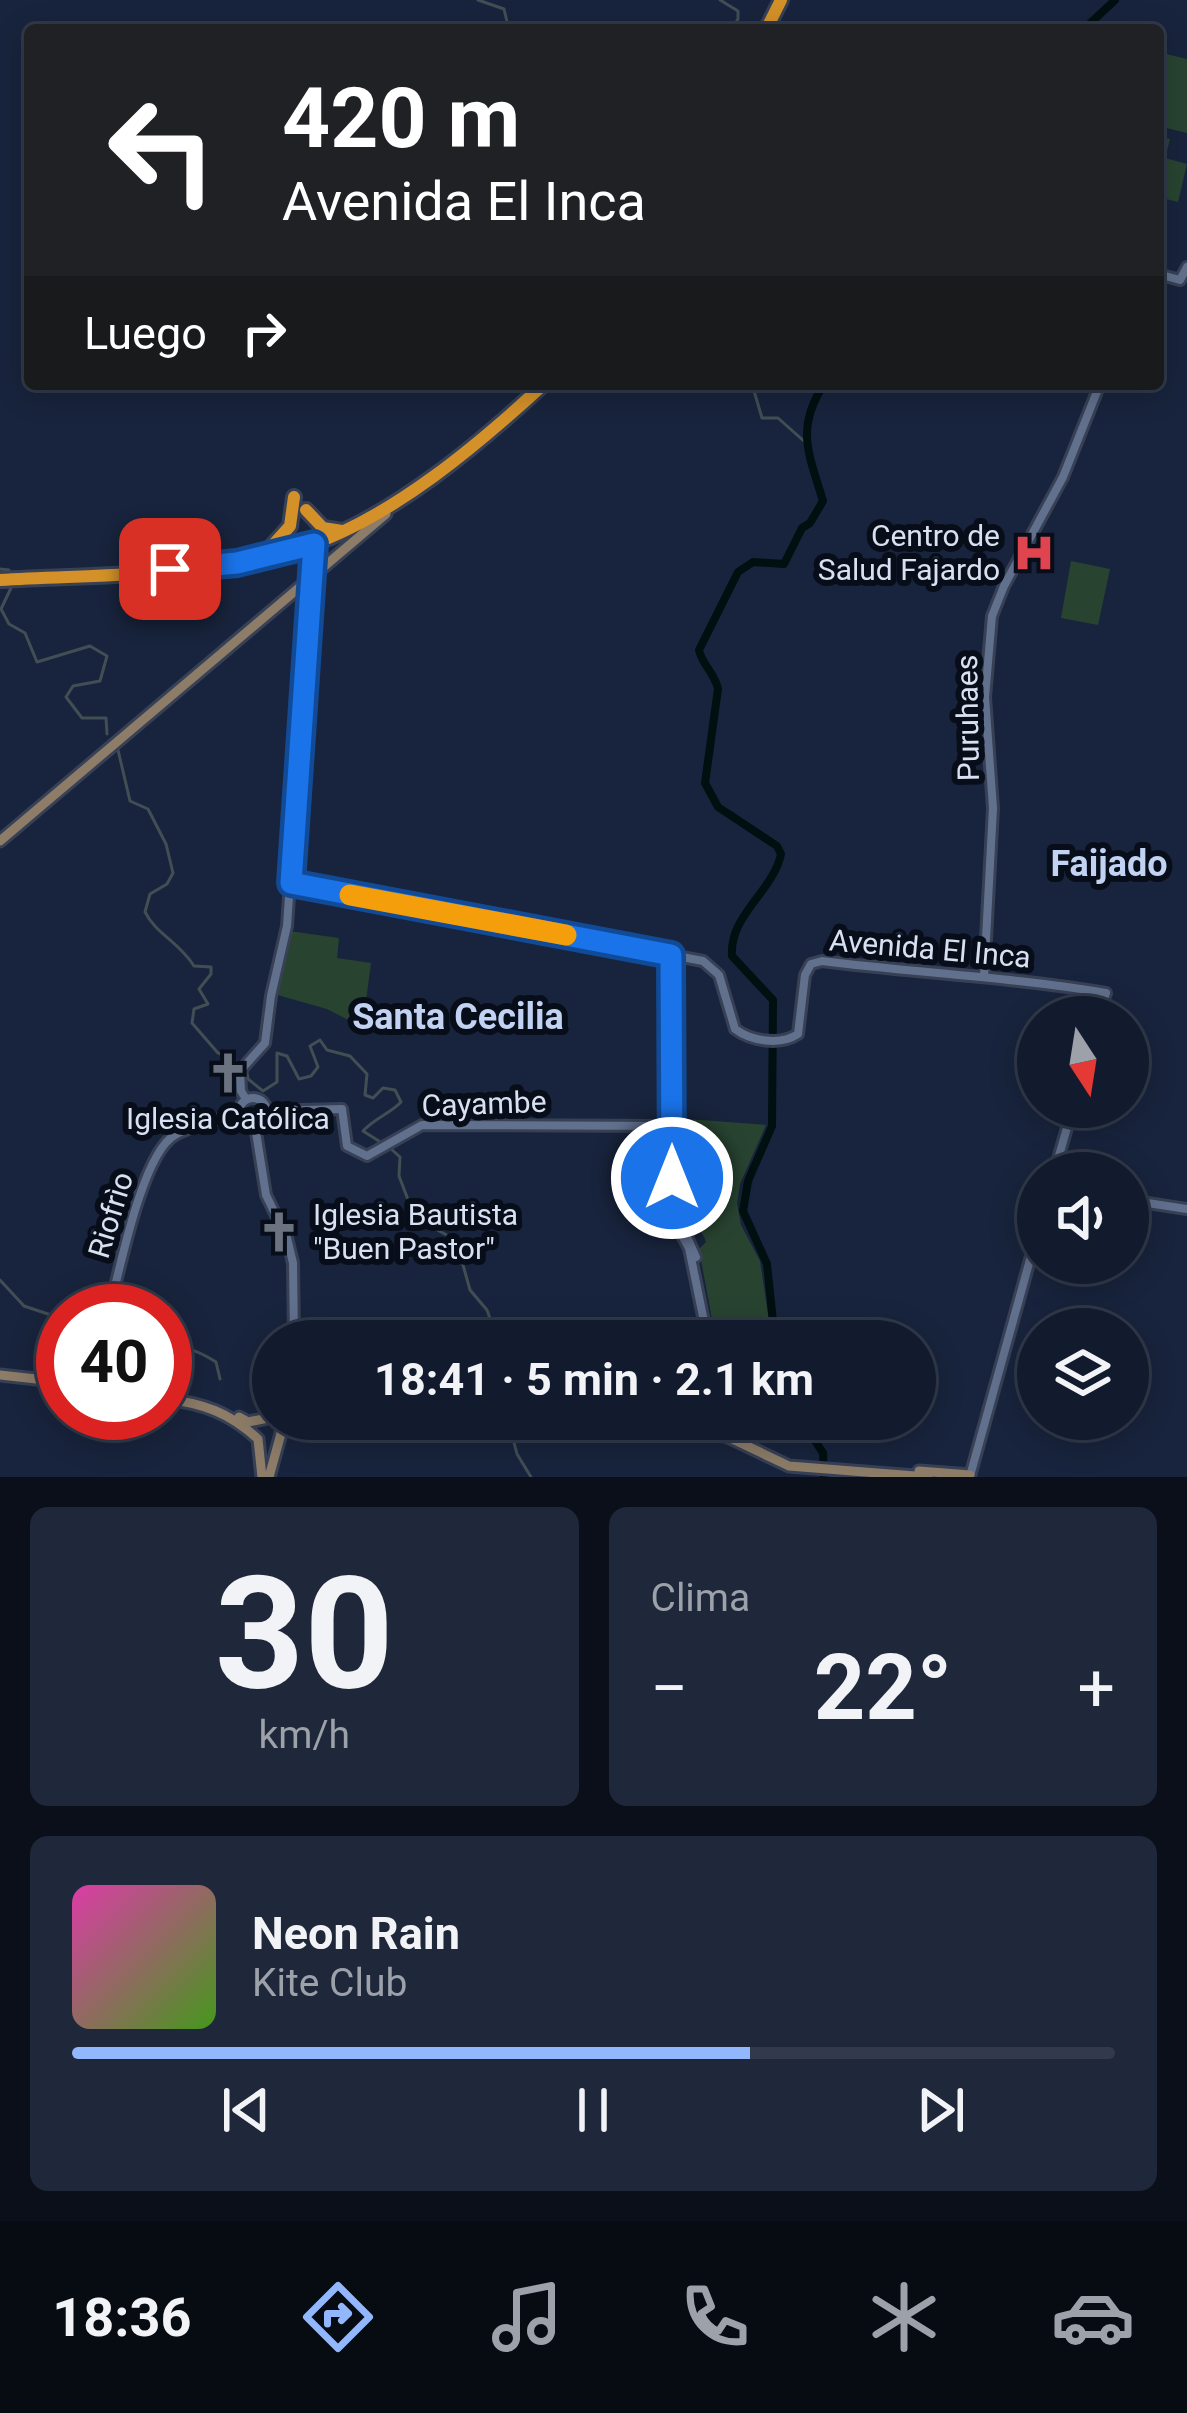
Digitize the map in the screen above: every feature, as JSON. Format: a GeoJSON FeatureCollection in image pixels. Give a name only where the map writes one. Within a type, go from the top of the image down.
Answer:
{"type":"FeatureCollection","features":[{"type":"Feature","properties":{"kind":"highway"},"geometry":{"type":"LineString","coordinates":[[0,580],[209,566],[311,549],[412,490],[537,390]]}},
{"type":"Feature","properties":{"kind":"highway"},"geometry":{"type":"LineString","coordinates":[[259,559],[286,533],[295,512],[294,496]]}},
{"type":"Feature","properties":{"kind":"highway"},"geometry":{"type":"LineString","coordinates":[[306,510],[325,529],[344,531]]}},
{"type":"Feature","properties":{"kind":"main road"},"geometry":{"type":"LineString","coordinates":[[0,842],[412,490]]}},
{"type":"Feature","properties":{"kind":"main road"},"geometry":{"type":"LineString","coordinates":[[0,1377],[36,1382]]}},
{"type":"Feature","properties":{"kind":"main road"},"geometry":{"type":"LineString","coordinates":[[192,1401],[215,1404],[252,1420]]}},
{"type":"Feature","properties":{"kind":"main road"},"geometry":{"type":"LineString","coordinates":[[192,1403],[215,1409],[252,1435]]}},
{"type":"Feature","properties":{"kind":"main road"},"geometry":{"type":"LineString","coordinates":[[257,1440],[265,1477]]}},
{"type":"Feature","properties":{"kind":"main road"},"geometry":{"type":"LineString","coordinates":[[265,1477],[276,1440]]}},
{"type":"Feature","properties":{"kind":"main road"},"geometry":{"type":"LineString","coordinates":[[736,1440],[782,1464],[928,1477]]}},
{"type":"Feature","properties":{"kind":"main road"},"geometry":{"type":"LineString","coordinates":[[831,1466],[970,1476]]}},
{"type":"Feature","properties":{"kind":"street"},"geometry":{"type":"LineString","coordinates":[[1164,276],[1179,280],[1187,267]]}},
{"type":"Feature","properties":{"kind":"street","name":"Puruhaes"},"geometry":{"type":"LineString","coordinates":[[985,976],[993,808],[986,697],[992,616],[1063,477],[1098,390]]}},
{"type":"Feature","properties":{"kind":"street"},"geometry":{"type":"LineString","coordinates":[[246,1099],[258,1099],[267,1111],[262,1123],[242,1122],[238,1114],[246,1099],[240,1083],[245,1066],[265,1043],[287,926],[314,578],[311,549]]}},
{"type":"Feature","properties":{"kind":"street","name":"Avenida El Inca"},"geometry":{"type":"LineString","coordinates":[[291,883],[703,961],[716,969],[733,1025],[752,1037],[787,1040],[799,1032],[805,975],[818,962],[985,976],[1105,996]]}},
{"type":"Feature","properties":{"kind":"street"},"geometry":{"type":"LineString","coordinates":[[668,954],[668,1206],[689,1248],[705,1320]]}},
{"type":"Feature","properties":{"kind":"street","name":"Cayambe"},"geometry":{"type":"LineString","coordinates":[[267,1111],[342,1108],[347,1146],[367,1156],[422,1125],[669,1126]]}},
{"type":"Feature","properties":{"kind":"street","name":"Riofrìo"},"geometry":{"type":"LineString","coordinates":[[115,1284],[152,1162],[163,1145],[176,1135],[238,1114]]}},
{"type":"Feature","properties":{"kind":"street"},"geometry":{"type":"LineString","coordinates":[[255,1126],[266,1195],[287,1238],[293,1263],[294,1320]]}},
{"type":"Feature","properties":{"kind":"street"},"geometry":{"type":"LineString","coordinates":[[1149,1203],[1187,1209]]}},
{"type":"Feature","properties":{"kind":"street"},"geometry":{"type":"LineString","coordinates":[[970,1476],[1023,1284]]}},
{"type":"Feature","properties":{"kind":"green space"},"geometry":{"type":"Polygon","coordinates":[[[1164,53],[1187,59],[1187,133],[1164,127],[1164,53]]]}},
{"type":"Feature","properties":{"kind":"green space"},"geometry":{"type":"Polygon","coordinates":[[[1164,138],[1170,139],[1165,158],[1187,164],[1178,202],[1164,198],[1164,138]]]}},
{"type":"Feature","properties":{"kind":"green space"},"geometry":{"type":"Polygon","coordinates":[[[1071,561],[1110,569],[1098,625],[1061,618],[1071,561]]]}},
{"type":"Feature","properties":{"kind":"green space"},"geometry":{"type":"Polygon","coordinates":[[[289,931],[339,938],[337,958],[371,963],[363,1023],[274,994],[289,931]]]}},
{"type":"Feature","properties":{"kind":"green space"},"geometry":{"type":"Polygon","coordinates":[[[675,1118],[766,1125],[740,1184],[737,1203],[741,1225],[760,1261],[769,1320],[712,1320],[699,1249],[706,1242],[675,1197],[675,1118]]]}},
{"type":"Feature","properties":{"kind":"waterway"},"geometry":{"type":"LineString","coordinates":[[478,0],[504,9],[508,24]]}},
{"type":"Feature","properties":{"kind":"waterway"},"geometry":{"type":"LineString","coordinates":[[720,0],[738,11],[735,24]]}},
{"type":"Feature","properties":{"kind":"waterway"},"geometry":{"type":"LineString","coordinates":[[1089,24],[1115,0]]}},
{"type":"Feature","properties":{"kind":"waterway"},"geometry":{"type":"LineString","coordinates":[[754,390],[762,418],[778,418],[805,442]]}},
{"type":"Feature","properties":{"kind":"waterway"},"geometry":{"type":"LineString","coordinates":[[773,1320],[767,1264],[743,1211],[748,1181],[772,1126],[773,1000],[732,956],[737,928],[770,880],[781,854],[777,846],[718,807],[705,783],[718,689],[699,650],[738,572],[753,562],[784,564],[802,528],[823,501],[807,442],[810,415],[821,390]]}},
{"type":"Feature","properties":{"kind":"waterway"},"geometry":{"type":"LineString","coordinates":[[0,569],[9,570]]}},
{"type":"Feature","properties":{"kind":"waterway"},"geometry":{"type":"LineString","coordinates":[[11,588],[1,609],[9,624],[25,633],[37,662],[90,646],[107,656],[100,681],[73,686],[66,697],[82,718],[106,718],[107,734]]}},
{"type":"Feature","properties":{"kind":"waterway"},"geometry":{"type":"LineString","coordinates":[[118,750],[130,801],[148,809],[166,844],[173,873],[167,884],[150,894],[145,912],[194,966],[211,967],[199,989],[208,1004],[194,1009],[192,1023],[218,1053],[246,1066],[248,1079],[263,1091],[277,1082],[277,1053],[287,1056],[299,1079],[311,1076],[318,1067],[310,1046],[320,1040],[327,1050],[350,1056],[367,1074],[365,1095],[373,1098],[383,1088],[395,1090],[401,1102],[363,1131],[382,1143]]}},
{"type":"Feature","properties":{"kind":"waterway"},"geometry":{"type":"LineString","coordinates":[[390,1148],[400,1157],[399,1176],[415,1218],[456,1240],[470,1290],[491,1320]]}},
{"type":"Feature","properties":{"kind":"waterway"},"geometry":{"type":"LineString","coordinates":[[0,1280],[24,1306],[36,1310]]}},
{"type":"Feature","properties":{"kind":"waterway"},"geometry":{"type":"LineString","coordinates":[[192,1351],[216,1362],[220,1379]]}},
{"type":"Feature","properties":{"kind":"waterway"},"geometry":{"type":"LineString","coordinates":[[513,1440],[531,1477]]}},
{"type":"Feature","properties":{"kind":"waterway"},"geometry":{"type":"LineString","coordinates":[[815,1440],[823,1453],[824,1477]]}},
{"type":"Feature","properties":{"kind":"slow traffic"},"geometry":{"type":"LineString","coordinates":[[350,895],[566,935]]}},
{"type":"Feature","properties":{"kind":"place","name":"Centro de Salud Fajardo"},"geometry":{"type":"Point","coordinates":[1034,553]}},
{"type":"Feature","properties":{"kind":"place","name":"Iglesia Católica"},"geometry":{"type":"Point","coordinates":[228,1073]}},
{"type":"Feature","properties":{"kind":"place","name":"Iglesia Bautista \"Buen Pastor\""},"geometry":{"type":"Point","coordinates":[279,1232]}},
{"type":"Feature","properties":{"kind":"district","name":"Faijado"},"geometry":{"type":"Point","coordinates":[1109,863]}},
{"type":"Feature","properties":{"kind":"district","name":"Santa Cecilia"},"geometry":{"type":"Point","coordinates":[458,1016]}},
{"type":"Feature","properties":{"kind":"route"},"geometry":{"type":"LineString","coordinates":[[170,569],[237,563],[314,544],[291,883],[671,955],[672,1178]]}}]}
